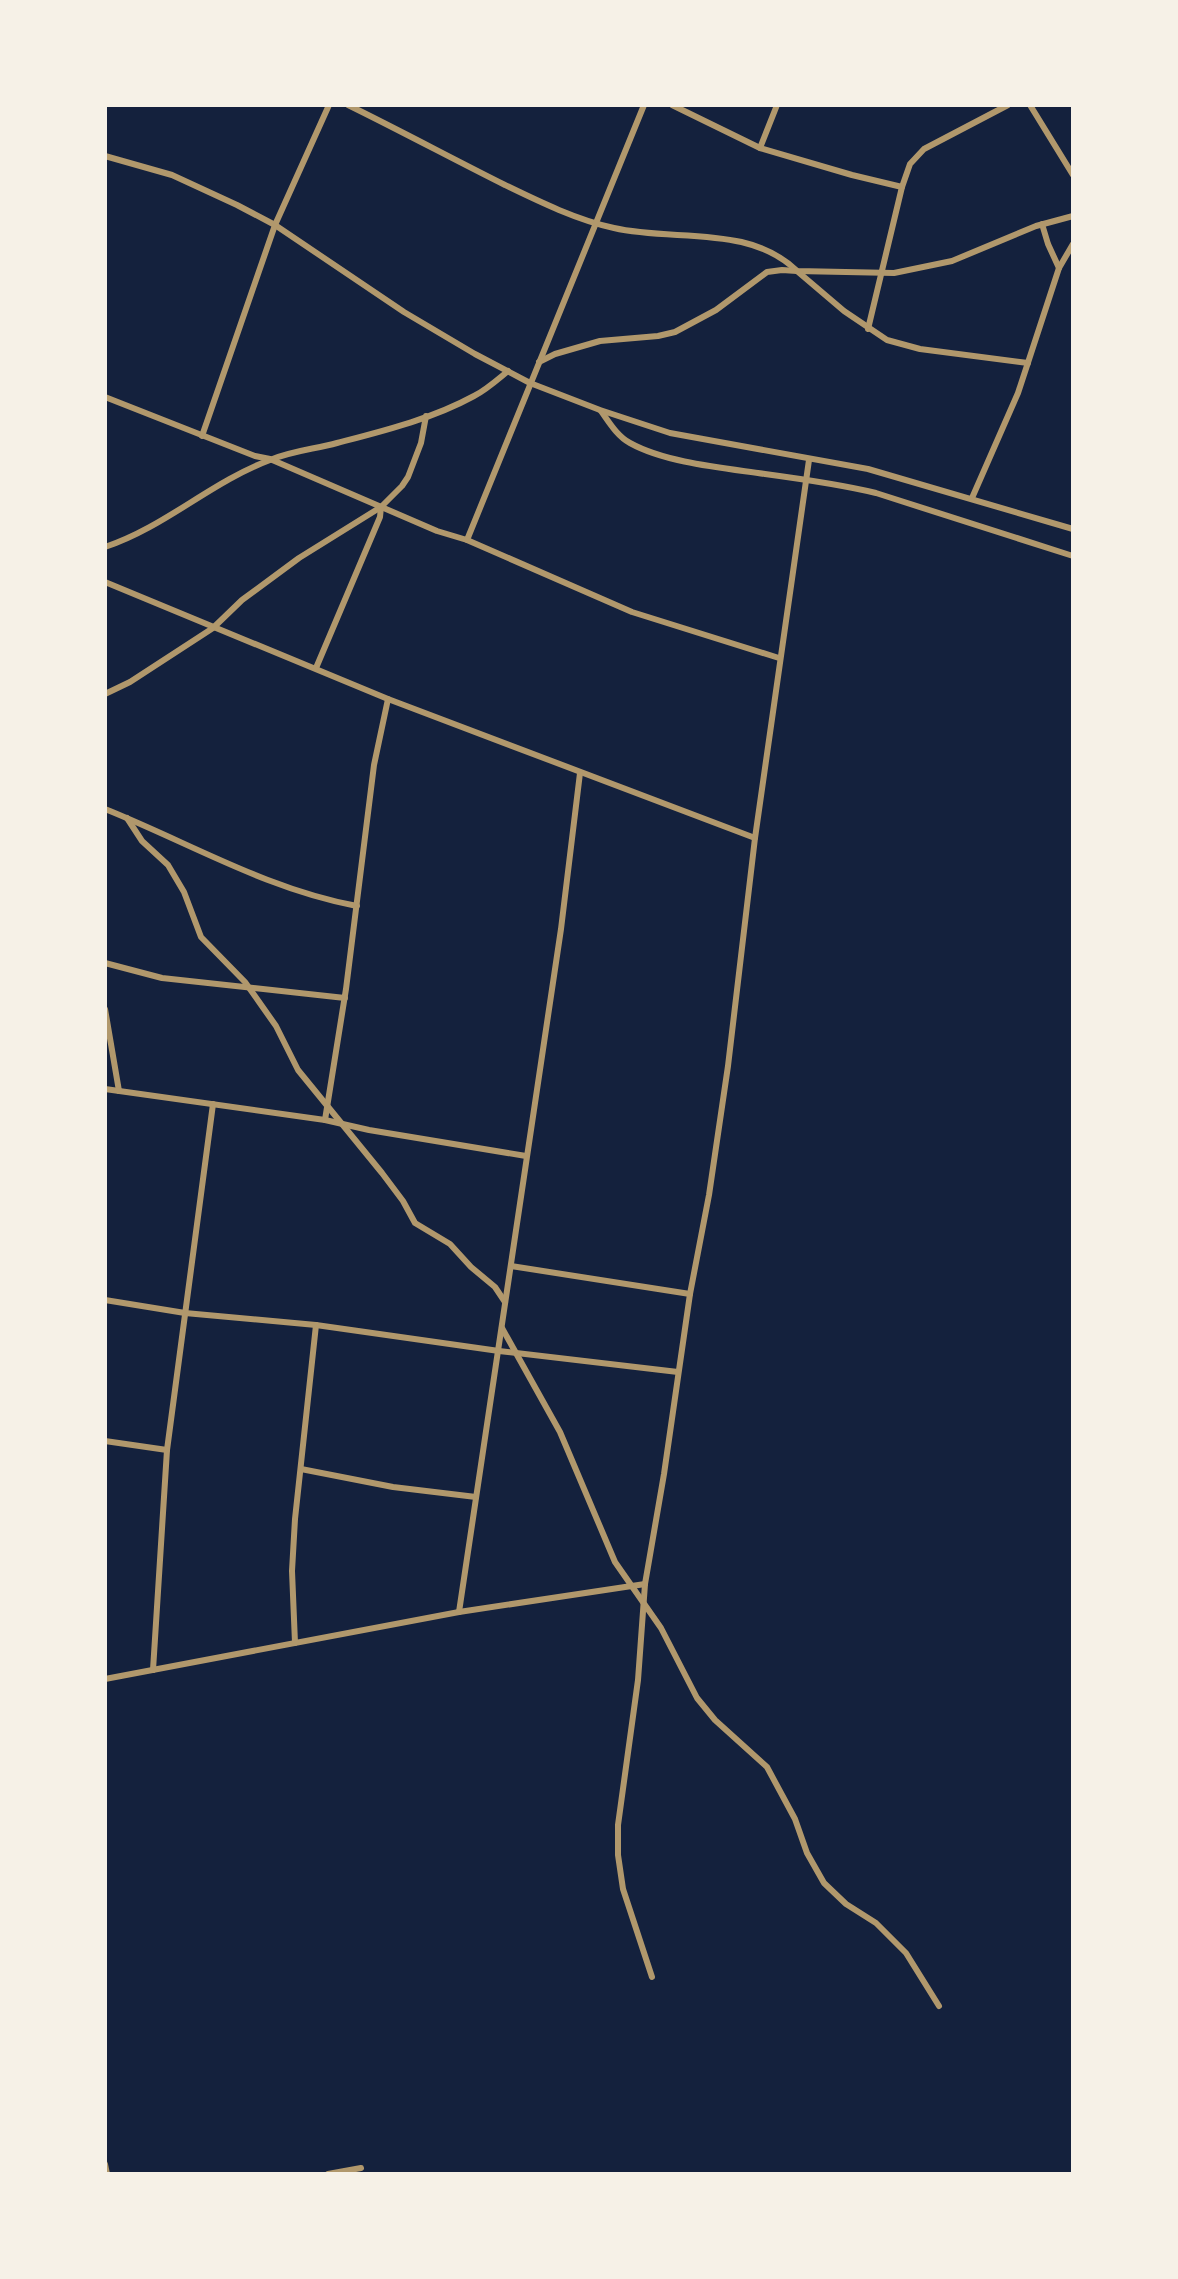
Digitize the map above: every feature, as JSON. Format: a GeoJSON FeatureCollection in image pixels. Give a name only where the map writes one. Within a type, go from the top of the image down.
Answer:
{"type":"FeatureCollection","features":[{"type":"Feature","properties":{"kind":"street"},"geometry":{"type":"LineString","coordinates":[[202,436],[275,225],[329,105]]}},
{"type":"Feature","properties":{"kind":"street"},"geometry":{"type":"LineString","coordinates":[[348,105],[530,197],[594,222],[628,231],[741,241],[778,254],[868,329],[887,340],[920,349],[1028,363]]}},
{"type":"Feature","properties":{"kind":"street"},"geometry":{"type":"LineString","coordinates":[[467,540],[643,105]]}},
{"type":"Feature","properties":{"kind":"street"},"geometry":{"type":"LineString","coordinates":[[672,105],[760,148],[902,187]]}},
{"type":"Feature","properties":{"kind":"street"},"geometry":{"type":"LineString","coordinates":[[760,148],[777,105]]}},
{"type":"Feature","properties":{"kind":"street"},"geometry":{"type":"LineString","coordinates":[[868,329],[909,164],[924,149],[1008,105]]}},
{"type":"Feature","properties":{"kind":"street"},"geometry":{"type":"LineString","coordinates":[[1030,105],[1073,175]]}},
{"type":"Feature","properties":{"kind":"street"},"geometry":{"type":"LineString","coordinates":[[105,156],[173,175],[275,225],[404,312],[530,383],[600,410],[670,433],[868,469],[1073,529]]}},
{"type":"Feature","properties":{"kind":"street"},"geometry":{"type":"LineString","coordinates":[[538,362],[555,354],[600,341],[665,335],[689,326],[716,310],[767,272],[782,270],[894,273],[952,261],[1042,224],[1073,216]]}},
{"type":"Feature","properties":{"kind":"street"},"geometry":{"type":"LineString","coordinates":[[1042,224],[1059,268]]}},
{"type":"Feature","properties":{"kind":"street"},"geometry":{"type":"LineString","coordinates":[[972,498],[1018,393],[1059,268],[1073,244]]}},
{"type":"Feature","properties":{"kind":"street"},"geometry":{"type":"LineString","coordinates":[[105,547],[143,533],[211,489],[270,459],[369,435],[426,416],[473,397],[508,371]]}},
{"type":"Feature","properties":{"kind":"street"},"geometry":{"type":"LineString","coordinates":[[105,397],[202,436],[270,459],[632,612],[779,658]]}},
{"type":"Feature","properties":{"kind":"street"},"geometry":{"type":"LineString","coordinates":[[600,410],[628,442],[646,449],[718,468],[805,479],[876,493],[1073,556]]}},
{"type":"Feature","properties":{"kind":"street"},"geometry":{"type":"LineString","coordinates":[[105,694],[130,682],[212,628],[242,600],[299,558],[381,507],[408,477],[421,443],[426,416]]}},
{"type":"Feature","properties":{"kind":"street"},"geometry":{"type":"LineString","coordinates":[[652,1977],[623,1889],[618,1855],[618,1825],[638,1680],[645,1584],[729,1066],[755,838],[809,460]]}},
{"type":"Feature","properties":{"kind":"street"},"geometry":{"type":"LineString","coordinates":[[316,668],[380,517],[381,507]]}},
{"type":"Feature","properties":{"kind":"street"},"geometry":{"type":"LineString","coordinates":[[105,582],[388,699],[755,838]]}},
{"type":"Feature","properties":{"kind":"street"},"geometry":{"type":"LineString","coordinates":[[325,1120],[345,998],[374,765],[388,699]]}},
{"type":"Feature","properties":{"kind":"street"},"geometry":{"type":"LineString","coordinates":[[459,1612],[561,929],[580,773]]}},
{"type":"Feature","properties":{"kind":"street"},"geometry":{"type":"LineString","coordinates":[[105,809],[268,882],[328,901],[357,906]]}},
{"type":"Feature","properties":{"kind":"street"},"geometry":{"type":"LineString","coordinates":[[127,818],[142,841],[168,865],[184,892],[201,937],[239,974],[276,1026],[298,1070],[382,1173],[415,1223],[450,1244],[471,1267],[495,1287],[506,1303]]}},
{"type":"Feature","properties":{"kind":"street"},"geometry":{"type":"LineString","coordinates":[[105,963],[162,978],[345,998]]}},
{"type":"Feature","properties":{"kind":"street"},"geometry":{"type":"LineString","coordinates":[[105,1009],[119,1091]]}},
{"type":"Feature","properties":{"kind":"street"},"geometry":{"type":"LineString","coordinates":[[105,1089],[325,1120],[526,1156]]}},
{"type":"Feature","properties":{"kind":"street"},"geometry":{"type":"LineString","coordinates":[[153,1670],[167,1450],[213,1104]]}},
{"type":"Feature","properties":{"kind":"street"},"geometry":{"type":"LineString","coordinates":[[511,1266],[690,1294]]}},
{"type":"Feature","properties":{"kind":"street"},"geometry":{"type":"LineString","coordinates":[[105,1300],[185,1313],[316,1325],[499,1351],[678,1372]]}},
{"type":"Feature","properties":{"kind":"street"},"geometry":{"type":"LineString","coordinates":[[295,1643],[292,1571],[316,1325]]}},
{"type":"Feature","properties":{"kind":"street"},"geometry":{"type":"LineString","coordinates":[[502,1328],[560,1432],[615,1562],[662,1628],[697,1698],[715,1720],[767,1768],[795,1819],[807,1853],[824,1882],[846,1904],[877,1923],[906,1952],[939,2006]]}},
{"type":"Feature","properties":{"kind":"street"},"geometry":{"type":"LineString","coordinates":[[105,1441],[167,1450]]}},
{"type":"Feature","properties":{"kind":"street"},"geometry":{"type":"LineString","coordinates":[[301,1469],[382,1485],[476,1497]]}},
{"type":"Feature","properties":{"kind":"street"},"geometry":{"type":"LineString","coordinates":[[105,1679],[459,1612],[645,1584]]}},
{"type":"Feature","properties":{"kind":"street"},"geometry":{"type":"LineString","coordinates":[[105,2164],[107,2174]]}},
{"type":"Feature","properties":{"kind":"street"},"geometry":{"type":"LineString","coordinates":[[328,2174],[361,2168]]}}]}
